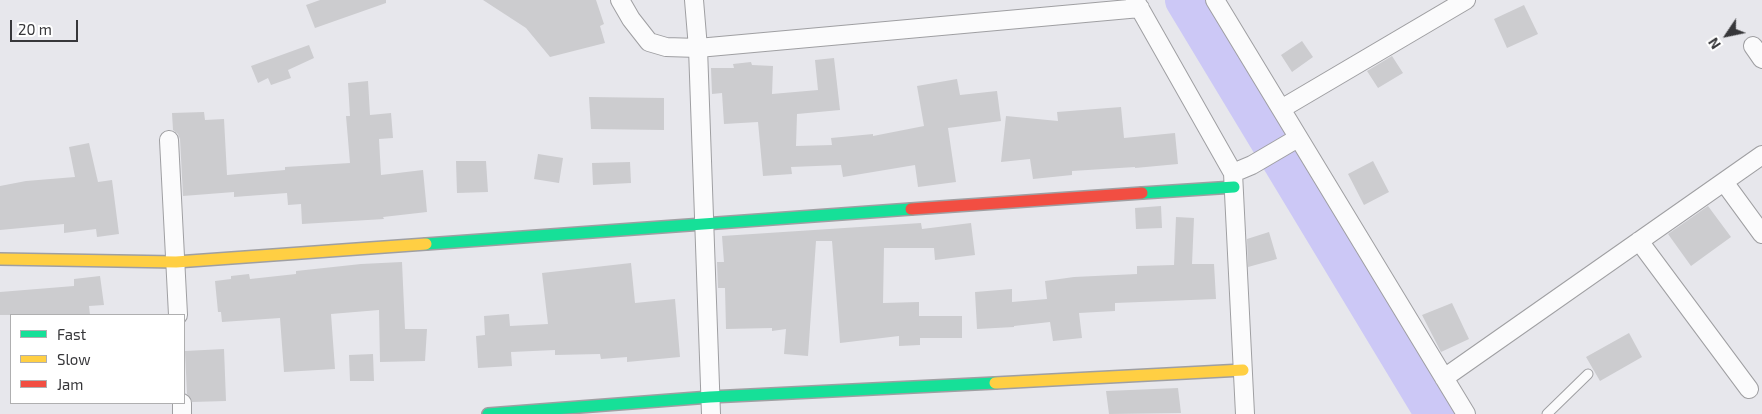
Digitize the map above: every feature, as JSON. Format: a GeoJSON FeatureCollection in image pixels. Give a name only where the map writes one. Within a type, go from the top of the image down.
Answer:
{"type":"FeatureCollection","features":[{"type":"Feature","properties":{"kind":"street"},"geometry":{"type":"LineString","coordinates":[[620,0],[631,19],[649,42],[666,47],[698,48],[1138,4],[1234,180],[1245,414]]}},
{"type":"Feature","properties":{"kind":"street"},"geometry":{"type":"LineString","coordinates":[[694,0],[698,48],[711,405]]}},
{"type":"Feature","properties":{"kind":"street"},"geometry":{"type":"LineString","coordinates":[[1215,0],[1280,109],[1293,141],[1466,414]]}},
{"type":"Feature","properties":{"kind":"street"},"geometry":{"type":"LineString","coordinates":[[1280,109],[1456,2]]}},
{"type":"Feature","properties":{"kind":"street"},"geometry":{"type":"LineString","coordinates":[[169,140],[178,314]]}},
{"type":"Feature","properties":{"kind":"street"},"geometry":{"type":"LineString","coordinates":[[0,259],[176,262],[1234,180],[1252,165],[1293,141]]}},
{"type":"Feature","properties":{"kind":"street"},"geometry":{"type":"LineString","coordinates":[[1444,378],[1762,155]]}},
{"type":"Feature","properties":{"kind":"street"},"geometry":{"type":"LineString","coordinates":[[1724,182],[1762,234]]}},
{"type":"Feature","properties":{"kind":"street"},"geometry":{"type":"LineString","coordinates":[[1639,241],[1749,389]]}},
{"type":"Feature","properties":{"kind":"street"},"geometry":{"type":"LineString","coordinates":[[488,414],[711,405],[1243,370]]}},
{"type":"Feature","properties":{"kind":"lane"},"geometry":{"type":"LineString","coordinates":[[1547,414],[1588,374]]}},
{"type":"Feature","properties":{"kind":"building"},"geometry":{"type":"Polygon","coordinates":[[[320,0],[386,0],[386,3],[315,28],[306,5],[320,0]]]}},
{"type":"Feature","properties":{"kind":"building"},"geometry":{"type":"Polygon","coordinates":[[[483,0],[596,0],[604,24],[600,26],[605,43],[550,57],[526,28],[483,0]]]}},
{"type":"Feature","properties":{"kind":"building"},"geometry":{"type":"Polygon","coordinates":[[[1524,5],[1538,34],[1507,48],[1494,19],[1524,5]]]}},
{"type":"Feature","properties":{"kind":"building"},"geometry":{"type":"Polygon","coordinates":[[[1302,41],[1313,57],[1292,72],[1281,55],[1302,41]]]}},
{"type":"Feature","properties":{"kind":"building"},"geometry":{"type":"Polygon","coordinates":[[[309,45],[314,58],[288,70],[291,78],[271,85],[268,78],[258,83],[251,66],[309,45]]]}},
{"type":"Feature","properties":{"kind":"building"},"geometry":{"type":"Polygon","coordinates":[[[1392,56],[1403,73],[1378,88],[1367,71],[1392,56]]]}},
{"type":"Feature","properties":{"kind":"building"},"geometry":{"type":"Polygon","coordinates":[[[834,58],[840,110],[797,114],[796,146],[832,145],[831,138],[873,134],[873,136],[924,126],[917,86],[957,79],[960,95],[997,91],[1001,121],[948,128],[956,182],[918,187],[915,165],[843,177],[841,165],[791,167],[792,174],[763,176],[758,122],[724,124],[722,93],[712,94],[711,68],[734,68],[733,64],[751,62],[752,65],[773,66],[772,94],[818,90],[815,60],[834,58]]]}},
{"type":"Feature","properties":{"kind":"building"},"geometry":{"type":"Polygon","coordinates":[[[368,81],[370,115],[391,113],[393,138],[379,139],[381,175],[423,170],[427,212],[383,217],[384,219],[302,224],[301,204],[288,205],[287,193],[234,197],[234,192],[183,196],[180,139],[173,130],[172,113],[204,112],[205,120],[224,119],[227,175],[285,170],[285,167],[350,163],[346,116],[350,116],[348,83],[368,81]]]}},
{"type":"Feature","properties":{"kind":"building"},"geometry":{"type":"Polygon","coordinates":[[[589,97],[664,98],[664,130],[591,129],[589,97]]]}},
{"type":"Feature","properties":{"kind":"building"},"geometry":{"type":"Polygon","coordinates":[[[1121,107],[1124,138],[1175,133],[1178,164],[1072,171],[1072,175],[1033,179],[1030,159],[1001,162],[1006,116],[1058,121],[1057,112],[1121,107]]]}},
{"type":"Feature","properties":{"kind":"building"},"geometry":{"type":"Polygon","coordinates":[[[89,143],[98,182],[112,180],[119,234],[97,237],[96,229],[64,233],[64,224],[0,230],[0,186],[26,181],[75,177],[69,147],[89,143]]]}},
{"type":"Feature","properties":{"kind":"building"},"geometry":{"type":"Polygon","coordinates":[[[538,154],[563,158],[559,183],[534,179],[538,154]]]}},
{"type":"Feature","properties":{"kind":"building"},"geometry":{"type":"Polygon","coordinates":[[[456,161],[486,161],[488,192],[457,193],[456,161]]]}},
{"type":"Feature","properties":{"kind":"building"},"geometry":{"type":"Polygon","coordinates":[[[1373,161],[1389,192],[1364,205],[1348,174],[1373,161]]]}},
{"type":"Feature","properties":{"kind":"building"},"geometry":{"type":"Polygon","coordinates":[[[630,162],[631,183],[593,185],[592,163],[630,162]]]}},
{"type":"Feature","properties":{"kind":"building"},"geometry":{"type":"Polygon","coordinates":[[[1161,206],[1162,228],[1136,229],[1135,208],[1161,206]]]}},
{"type":"Feature","properties":{"kind":"building"},"geometry":{"type":"Polygon","coordinates":[[[1708,206],[1731,237],[1691,266],[1668,234],[1708,206]]]}},
{"type":"Feature","properties":{"kind":"building"},"geometry":{"type":"Polygon","coordinates":[[[1176,217],[1194,218],[1192,264],[1214,264],[1216,299],[1115,303],[1115,311],[1079,313],[1082,338],[1053,341],[1050,322],[1014,327],[977,329],[975,292],[1012,289],[1012,302],[1047,299],[1045,281],[1074,277],[1137,274],[1137,266],[1174,265],[1176,217]]]}},
{"type":"Feature","properties":{"kind":"building"},"geometry":{"type":"Polygon","coordinates":[[[921,223],[922,229],[971,223],[975,255],[935,260],[934,248],[884,248],[883,303],[919,302],[919,316],[962,316],[962,338],[920,338],[920,345],[899,346],[899,336],[840,343],[832,241],[816,241],[808,356],[784,354],[786,329],[772,331],[772,328],[726,329],[725,288],[718,288],[717,262],[724,262],[722,236],[921,223]]]}},
{"type":"Feature","properties":{"kind":"building"},"geometry":{"type":"Polygon","coordinates":[[[1269,232],[1277,259],[1248,267],[1247,239],[1269,232]]]}},
{"type":"Feature","properties":{"kind":"building"},"geometry":{"type":"Polygon","coordinates":[[[402,262],[405,329],[427,329],[425,361],[380,362],[379,310],[331,314],[335,369],[284,372],[280,318],[222,322],[221,312],[218,312],[215,281],[231,279],[231,276],[249,274],[250,279],[296,274],[296,271],[402,262]]]}},
{"type":"Feature","properties":{"kind":"building"},"geometry":{"type":"Polygon","coordinates":[[[631,263],[635,303],[675,299],[680,357],[627,362],[627,357],[601,359],[600,354],[555,355],[555,350],[511,352],[512,366],[478,368],[476,336],[485,335],[484,316],[509,314],[510,326],[548,324],[542,273],[631,263]]]}},
{"type":"Feature","properties":{"kind":"building"},"geometry":{"type":"Polygon","coordinates":[[[100,276],[104,305],[89,306],[90,314],[0,315],[0,292],[74,286],[74,279],[100,276]]]}},
{"type":"Feature","properties":{"kind":"building"},"geometry":{"type":"Polygon","coordinates":[[[1452,303],[1469,339],[1441,352],[1422,315],[1452,303]]]}},
{"type":"Feature","properties":{"kind":"building"},"geometry":{"type":"Polygon","coordinates":[[[1629,333],[1642,357],[1600,381],[1586,357],[1629,333]]]}},
{"type":"Feature","properties":{"kind":"building"},"geometry":{"type":"Polygon","coordinates":[[[224,349],[226,401],[192,402],[187,394],[185,351],[224,349]]]}},
{"type":"Feature","properties":{"kind":"building"},"geometry":{"type":"Polygon","coordinates":[[[373,354],[374,381],[350,381],[349,355],[373,354]]]}},
{"type":"Feature","properties":{"kind":"building"},"geometry":{"type":"Polygon","coordinates":[[[1178,388],[1181,413],[1109,414],[1106,391],[1178,388]]]}},
{"type":"Feature","properties":{"kind":"waterway"},"geometry":{"type":"LineString","coordinates":[[1185,0],[1435,414]]}},
{"type":"Feature","properties":{"kind":"traffic: fast"},"geometry":{"type":"LineString","coordinates":[[1142,193],[1234,187]]}},
{"type":"Feature","properties":{"kind":"traffic: fast"},"geometry":{"type":"LineString","coordinates":[[426,244],[911,209]]}},
{"type":"Feature","properties":{"kind":"traffic: fast"},"geometry":{"type":"LineString","coordinates":[[488,414],[710,397],[995,383]]}},
{"type":"Feature","properties":{"kind":"traffic: slow"},"geometry":{"type":"LineString","coordinates":[[0,259],[176,262],[426,244]]}},
{"type":"Feature","properties":{"kind":"traffic: slow"},"geometry":{"type":"LineString","coordinates":[[995,383],[1243,370]]}},
{"type":"Feature","properties":{"kind":"traffic: jam"},"geometry":{"type":"LineString","coordinates":[[911,209],[1142,193]]}}]}
